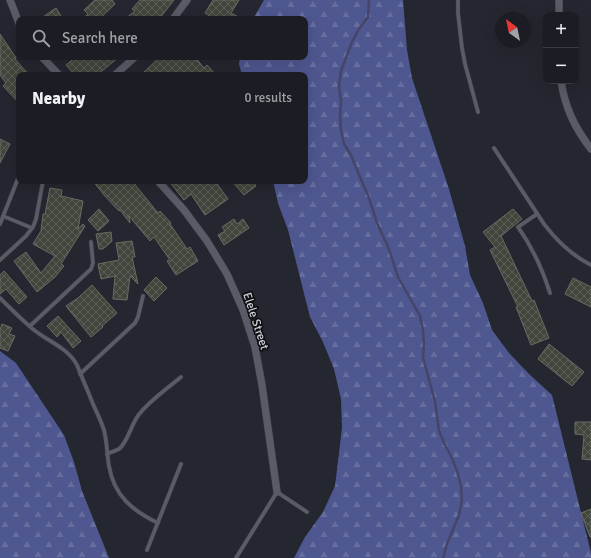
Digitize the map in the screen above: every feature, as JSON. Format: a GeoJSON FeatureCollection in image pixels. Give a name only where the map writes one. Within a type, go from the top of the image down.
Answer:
{"type":"FeatureCollection","features":[{"type":"Feature","properties":{"kind":"street"},"geometry":{"type":"LineString","coordinates":[[10,0],[16,16]]}},
{"type":"Feature","properties":{"kind":"street"},"geometry":{"type":"LineString","coordinates":[[175,16],[187,0]]}},
{"type":"Feature","properties":{"kind":"street"},"geometry":{"type":"LineString","coordinates":[[559,0],[559,12]]}},
{"type":"Feature","properties":{"kind":"street"},"geometry":{"type":"LineString","coordinates":[[45,60],[56,72]]}},
{"type":"Feature","properties":{"kind":"street"},"geometry":{"type":"LineString","coordinates":[[118,72],[131,60]]}},
{"type":"Feature","properties":{"kind":"street"},"geometry":{"type":"LineString","coordinates":[[562,84],[566,104],[572,120],[580,135],[591,149]]}},
{"type":"Feature","properties":{"kind":"street","name":"Elele Street"},"geometry":{"type":"LineString","coordinates":[[161,184],[184,210],[207,241],[227,274],[243,310],[255,347],[262,385],[277,492]]}},
{"type":"Feature","properties":{"kind":"lane"},"geometry":{"type":"LineString","coordinates":[[458,0],[458,13],[465,64],[478,112]]}},
{"type":"Feature","properties":{"kind":"lane"},"geometry":{"type":"LineString","coordinates":[[494,148],[552,235],[572,254],[591,265]]}},
{"type":"Feature","properties":{"kind":"lane"},"geometry":{"type":"LineString","coordinates":[[0,224],[16,184]]}},
{"type":"Feature","properties":{"kind":"lane"},"geometry":{"type":"LineString","coordinates":[[0,260],[26,236],[32,228],[36,219],[42,184]]}},
{"type":"Feature","properties":{"kind":"lane"},"geometry":{"type":"LineString","coordinates":[[537,214],[518,227],[529,242],[537,258],[550,293]]}},
{"type":"Feature","properties":{"kind":"lane"},"geometry":{"type":"LineString","coordinates":[[3,216],[32,228]]}},
{"type":"Feature","properties":{"kind":"lane"},"geometry":{"type":"LineString","coordinates":[[30,326],[91,269],[93,263],[91,242]]}},
{"type":"Feature","properties":{"kind":"lane"},"geometry":{"type":"LineString","coordinates":[[80,374],[135,323],[143,296]]}},
{"type":"Feature","properties":{"kind":"lane"},"geometry":{"type":"LineString","coordinates":[[0,298],[42,336],[62,348],[74,361],[102,423],[112,480],[124,500],[135,511],[158,523]]}},
{"type":"Feature","properties":{"kind":"lane"},"geometry":{"type":"LineString","coordinates":[[107,454],[121,447],[134,421],[140,413],[181,377]]}},
{"type":"Feature","properties":{"kind":"lane"},"geometry":{"type":"LineString","coordinates":[[147,550],[181,464]]}},
{"type":"Feature","properties":{"kind":"lane"},"geometry":{"type":"LineString","coordinates":[[236,558],[277,492],[307,512]]}},
{"type":"Feature","properties":{"kind":"green space"},"geometry":{"type":"Polygon","coordinates":[[[264,0],[403,0],[407,50],[412,78],[449,189],[465,246],[470,275],[483,303],[492,330],[509,353],[552,395],[591,558],[294,558],[305,537],[323,512],[335,486],[342,428],[341,399],[334,369],[323,342],[310,317],[288,230],[278,203],[274,184],[308,184],[308,72],[241,72],[239,64],[240,60],[308,60],[308,16],[255,16],[264,0]]]}},
{"type":"Feature","properties":{"kind":"green space"},"geometry":{"type":"Polygon","coordinates":[[[0,351],[16,363],[64,435],[74,462],[82,491],[109,558],[0,558],[0,351]]]}},
{"type":"Feature","properties":{"kind":"building"},"geometry":{"type":"Polygon","coordinates":[[[95,0],[112,0],[115,4],[102,16],[86,16],[88,14],[84,10],[95,0]]]}},
{"type":"Feature","properties":{"kind":"building"},"geometry":{"type":"Polygon","coordinates":[[[140,0],[174,0],[161,16],[129,16],[135,11],[132,9],[140,0]]]}},
{"type":"Feature","properties":{"kind":"building"},"geometry":{"type":"Polygon","coordinates":[[[213,0],[239,0],[231,13],[236,16],[210,16],[205,13],[213,0]]]}},
{"type":"Feature","properties":{"kind":"building"},"geometry":{"type":"Polygon","coordinates":[[[56,8],[61,16],[44,16],[56,8]]]}},
{"type":"Feature","properties":{"kind":"building"},"geometry":{"type":"Polygon","coordinates":[[[0,34],[16,58],[15,59],[26,72],[16,72],[16,100],[3,86],[6,83],[0,75],[0,34]]]}},
{"type":"Feature","properties":{"kind":"building"},"geometry":{"type":"Polygon","coordinates":[[[72,60],[115,60],[101,72],[72,72],[66,65],[72,60]]]}},
{"type":"Feature","properties":{"kind":"building"},"geometry":{"type":"Polygon","coordinates":[[[157,60],[197,60],[204,68],[207,65],[213,72],[144,72],[157,60]]]}},
{"type":"Feature","properties":{"kind":"building"},"geometry":{"type":"Polygon","coordinates":[[[0,139],[10,144],[0,163],[0,139]]]}},
{"type":"Feature","properties":{"kind":"building"},"geometry":{"type":"Polygon","coordinates":[[[95,184],[134,184],[158,213],[160,211],[171,223],[170,224],[187,249],[190,247],[198,261],[176,275],[167,261],[170,260],[154,237],[150,241],[129,216],[130,223],[120,210],[119,211],[95,184]]]}},
{"type":"Feature","properties":{"kind":"building"},"geometry":{"type":"Polygon","coordinates":[[[171,184],[217,184],[228,199],[205,215],[191,194],[184,200],[171,184]]]}},
{"type":"Feature","properties":{"kind":"building"},"geometry":{"type":"Polygon","coordinates":[[[235,184],[254,184],[256,186],[244,195],[235,184]]]}},
{"type":"Feature","properties":{"kind":"building"},"geometry":{"type":"Polygon","coordinates":[[[50,188],[62,190],[61,196],[83,201],[78,229],[83,224],[85,226],[61,264],[64,266],[55,277],[37,292],[14,261],[26,252],[41,273],[55,256],[33,244],[41,231],[43,214],[45,214],[50,188]]]}},
{"type":"Feature","properties":{"kind":"building"},"geometry":{"type":"Polygon","coordinates":[[[99,209],[109,221],[98,231],[88,220],[99,209]]]}},
{"type":"Feature","properties":{"kind":"building"},"geometry":{"type":"Polygon","coordinates":[[[513,209],[522,219],[501,236],[532,301],[534,300],[549,338],[531,345],[516,307],[518,307],[490,250],[495,247],[483,232],[513,209]]]}},
{"type":"Feature","properties":{"kind":"building"},"geometry":{"type":"Polygon","coordinates":[[[234,219],[237,224],[243,219],[249,228],[224,245],[218,235],[225,231],[222,227],[234,219]]]}},
{"type":"Feature","properties":{"kind":"building"},"geometry":{"type":"Polygon","coordinates":[[[111,232],[112,241],[103,249],[99,249],[96,234],[111,232]]]}},
{"type":"Feature","properties":{"kind":"building"},"geometry":{"type":"Polygon","coordinates":[[[132,241],[135,257],[132,257],[138,284],[130,276],[127,300],[113,299],[115,276],[101,279],[98,264],[119,260],[116,243],[132,241]]]}},
{"type":"Feature","properties":{"kind":"building"},"geometry":{"type":"Polygon","coordinates":[[[4,271],[27,297],[19,304],[6,289],[0,294],[0,275],[4,271]]]}},
{"type":"Feature","properties":{"kind":"building"},"geometry":{"type":"Polygon","coordinates":[[[156,277],[167,288],[154,301],[144,290],[156,277]]]}},
{"type":"Feature","properties":{"kind":"building"},"geometry":{"type":"Polygon","coordinates":[[[573,278],[591,287],[591,307],[565,294],[573,278]]]}},
{"type":"Feature","properties":{"kind":"building"},"geometry":{"type":"Polygon","coordinates":[[[92,285],[117,313],[91,337],[66,306],[78,298],[92,285]]]}},
{"type":"Feature","properties":{"kind":"building"},"geometry":{"type":"Polygon","coordinates":[[[58,316],[81,341],[73,348],[61,332],[57,337],[47,326],[58,316]]]}},
{"type":"Feature","properties":{"kind":"building"},"geometry":{"type":"Polygon","coordinates":[[[2,324],[12,328],[9,334],[15,336],[8,351],[0,348],[0,330],[2,324]]]}},
{"type":"Feature","properties":{"kind":"building"},"geometry":{"type":"Polygon","coordinates":[[[549,344],[584,372],[572,386],[538,359],[549,344]]]}},
{"type":"Feature","properties":{"kind":"building"},"geometry":{"type":"Polygon","coordinates":[[[575,422],[591,422],[591,460],[582,459],[584,435],[575,434],[575,422]]]}},
{"type":"Feature","properties":{"kind":"building"},"geometry":{"type":"Polygon","coordinates":[[[591,509],[591,537],[590,537],[581,513],[591,509]]]}},
{"type":"Feature","properties":{"kind":"waterway"},"geometry":{"type":"LineString","coordinates":[[369,0],[368,17],[352,42],[341,71],[339,86],[341,101],[341,130],[344,144],[351,155],[368,195],[398,277],[420,316],[423,330],[423,358],[435,401],[439,431],[452,458],[461,486],[462,500],[459,515],[443,558]]}}]}
